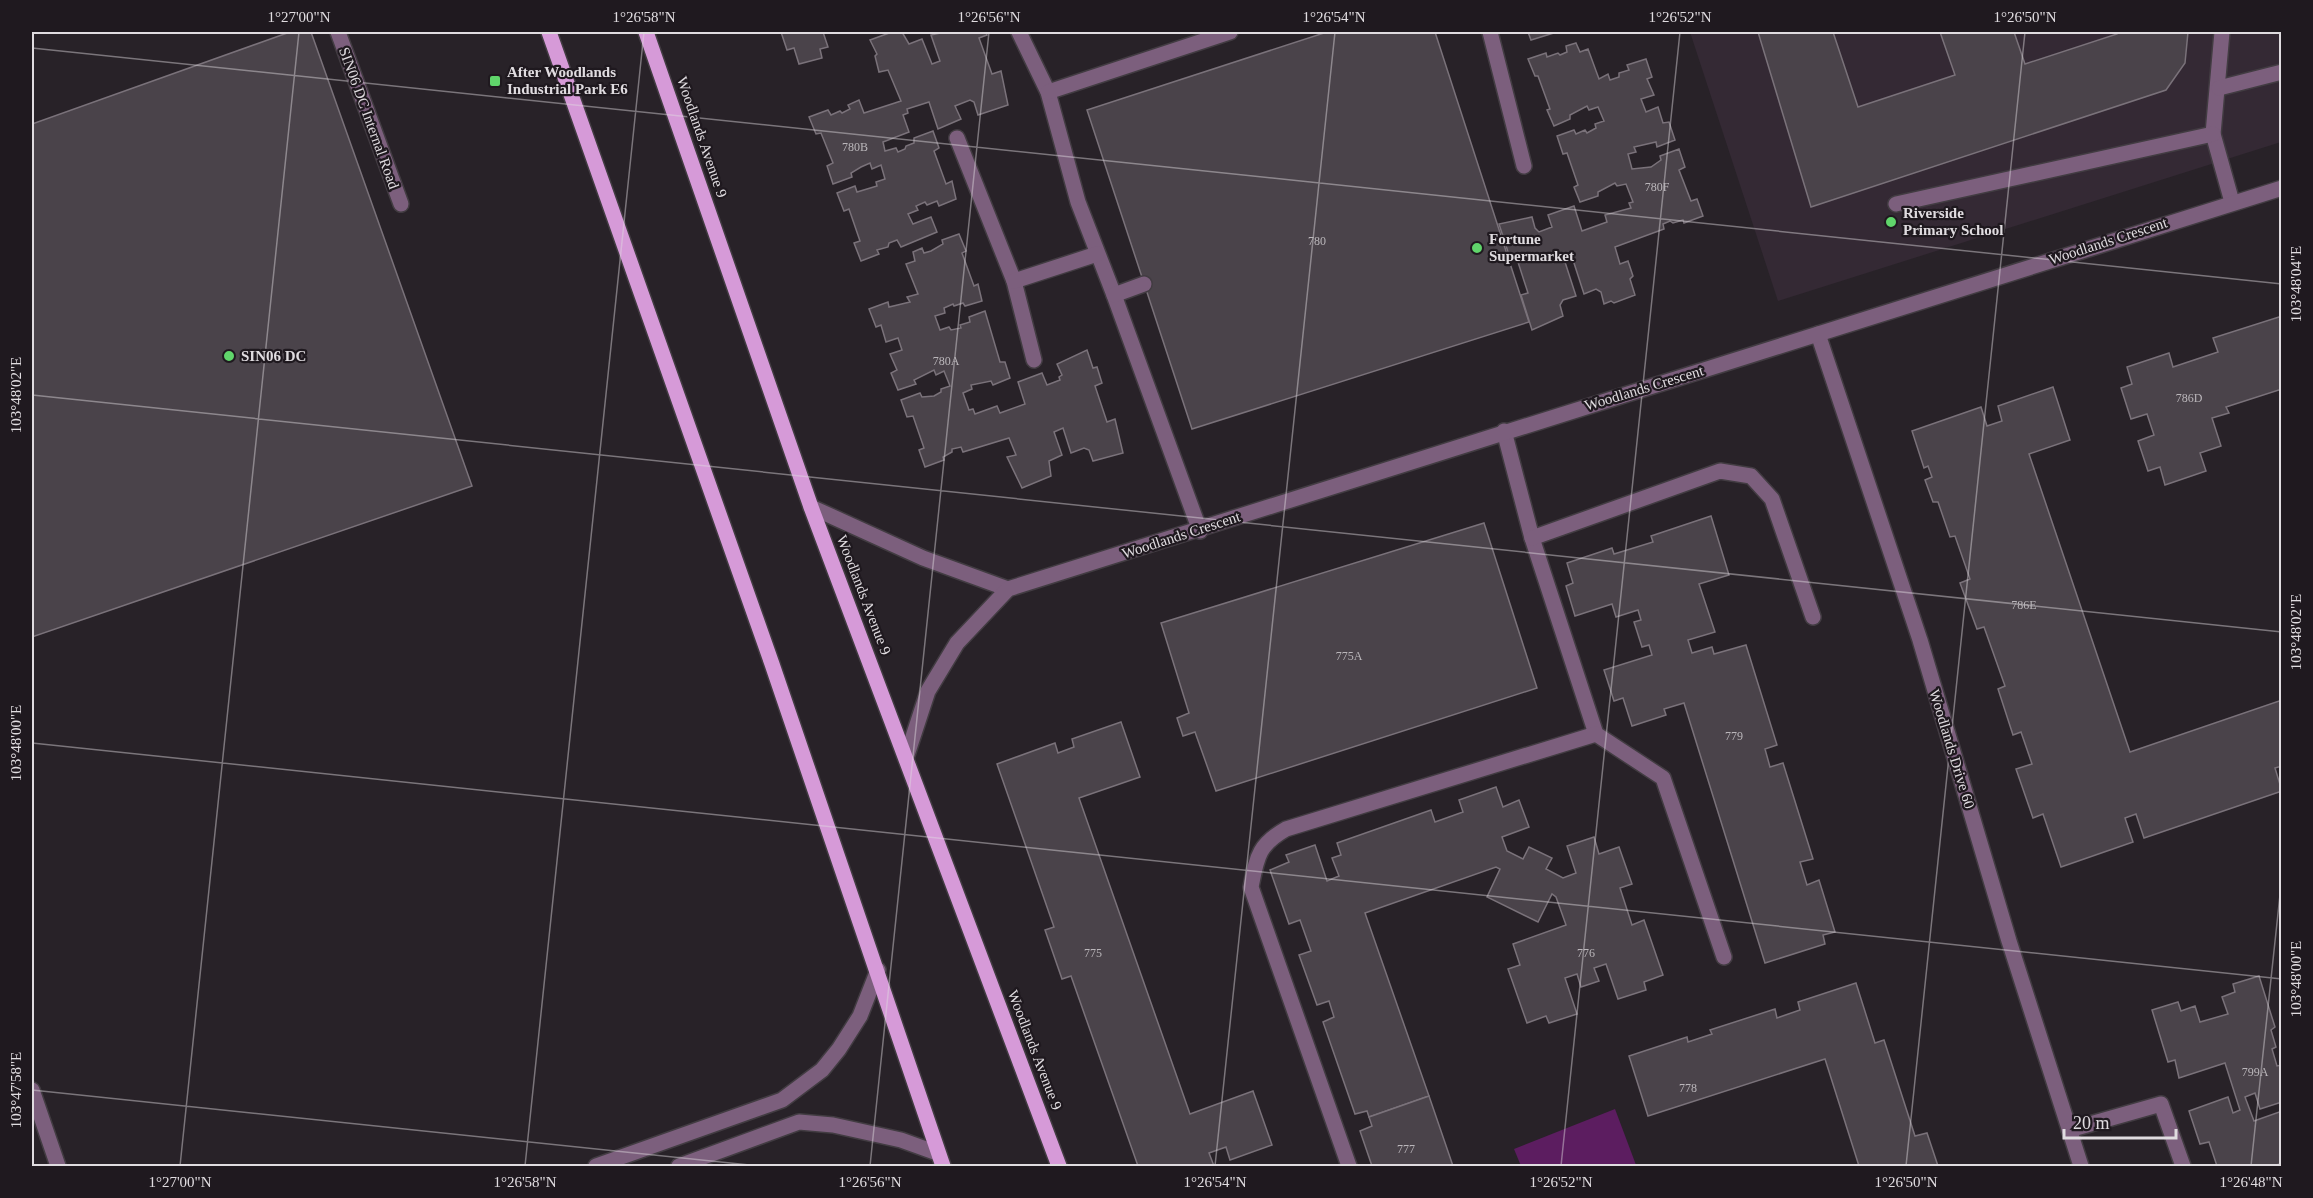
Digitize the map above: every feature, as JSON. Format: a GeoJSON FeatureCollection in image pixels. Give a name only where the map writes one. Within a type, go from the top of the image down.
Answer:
{"type":"FeatureCollection","features":[{"type":"Feature","properties":{"kind":"main road"},"geometry":{"type":"LineString","coordinates":[[549,32],[878,970],[940,1160]]}},
{"type":"Feature","properties":{"kind":"main road","name":"Woodlands Avenue 9"},"geometry":{"type":"LineString","coordinates":[[646,32],[811,507],[1059,1167]]}},
{"type":"Feature","properties":{"kind":"street","name":"SIN06 DC Internal Road"},"geometry":{"type":"LineString","coordinates":[[338,32],[401,204]]}},
{"type":"Feature","properties":{"kind":"street"},"geometry":{"type":"LineString","coordinates":[[1019,32],[1048,92],[1078,202],[1200,531]]}},
{"type":"Feature","properties":{"kind":"street"},"geometry":{"type":"LineString","coordinates":[[1048,92],[1230,32]]}},
{"type":"Feature","properties":{"kind":"street"},"geometry":{"type":"LineString","coordinates":[[1490,32],[1524,166]]}},
{"type":"Feature","properties":{"kind":"street"},"geometry":{"type":"LineString","coordinates":[[2222,32],[2219,88],[2213,134],[2232,202]]}},
{"type":"Feature","properties":{"kind":"street"},"geometry":{"type":"LineString","coordinates":[[2219,88],[2282,72]]}},
{"type":"Feature","properties":{"kind":"street"},"geometry":{"type":"LineString","coordinates":[[1896,204],[2213,134]]}},
{"type":"Feature","properties":{"kind":"street"},"geometry":{"type":"LineString","coordinates":[[957,138],[1014,281],[1034,360]]}},
{"type":"Feature","properties":{"kind":"street","name":"Woodlands Crescent"},"geometry":{"type":"LineString","coordinates":[[906,758],[928,691],[957,643],[1008,590],[1200,531],[1504,431],[2282,188]]}},
{"type":"Feature","properties":{"kind":"street"},"geometry":{"type":"LineString","coordinates":[[1014,281],[1097,254]]}},
{"type":"Feature","properties":{"kind":"street"},"geometry":{"type":"LineString","coordinates":[[1114,295],[1144,284]]}},
{"type":"Feature","properties":{"kind":"street","name":"Woodlands Drive 60"},"geometry":{"type":"LineString","coordinates":[[1818,334],[1920,640],[2009,941],[2080,1167]]}},
{"type":"Feature","properties":{"kind":"street"},"geometry":{"type":"LineString","coordinates":[[1504,431],[1532,538],[1596,734],[1663,778],[1724,957]]}},
{"type":"Feature","properties":{"kind":"street"},"geometry":{"type":"LineString","coordinates":[[1532,538],[1720,471],[1751,476],[1772,499],[1813,617]]}},
{"type":"Feature","properties":{"kind":"street"},"geometry":{"type":"LineString","coordinates":[[811,507],[923,558],[1008,590]]}},
{"type":"Feature","properties":{"kind":"street"},"geometry":{"type":"LineString","coordinates":[[1349,1167],[1251,887],[1256,861],[1267,840],[1286,830],[1596,734]]}},
{"type":"Feature","properties":{"kind":"street"},"geometry":{"type":"LineString","coordinates":[[596,1167],[782,1100],[822,1070],[839,1050],[860,1016],[878,970]]}},
{"type":"Feature","properties":{"kind":"street"},"geometry":{"type":"LineString","coordinates":[[32,1090],[58,1167]]}},
{"type":"Feature","properties":{"kind":"street"},"geometry":{"type":"LineString","coordinates":[[2069,1130],[2161,1104],[2183,1167]]}},
{"type":"Feature","properties":{"kind":"street"},"geometry":{"type":"LineString","coordinates":[[679,1167],[799,1122],[833,1125],[901,1140],[940,1160]]}},
{"type":"Feature","properties":{"kind":"shaded area","name":"Riverside Primary School"},"geometry":{"type":"Polygon","coordinates":[[[1690,32],[2281,32],[2281,142],[1778,301],[1690,32]]]}},
{"type":"Feature","properties":{"kind":"shaded area"},"geometry":{"type":"Polygon","coordinates":[[[1615,1109],[1636,1165],[1521,1166],[1514,1149],[1615,1109]]]}},
{"type":"Feature","properties":{"kind":"building","name":"SIN06 DC"},"geometry":{"type":"Polygon","coordinates":[[[290,32],[311,32],[472,486],[32,637],[32,124],[290,32]]]}},
{"type":"Feature","properties":{"kind":"building"},"geometry":{"type":"Polygon","coordinates":[[[781,32],[823,32],[828,47],[820,49],[822,58],[799,64],[794,48],[787,50],[781,32]]]}},
{"type":"Feature","properties":{"kind":"building"},"geometry":{"type":"Polygon","coordinates":[[[892,32],[902,32],[909,44],[922,39],[932,64],[940,61],[931,35],[945,32],[986,32],[987,35],[979,38],[992,74],[1001,71],[1008,105],[978,115],[974,102],[970,100],[955,106],[961,119],[938,129],[929,102],[907,109],[908,113],[903,115],[909,132],[883,142],[885,151],[896,148],[898,152],[914,143],[914,138],[933,131],[939,148],[934,151],[946,184],[952,181],[956,199],[939,206],[937,201],[927,205],[925,202],[916,206],[918,210],[908,214],[913,224],[931,217],[937,232],[901,247],[897,240],[889,243],[888,247],[877,250],[879,254],[861,261],[854,243],[860,241],[849,209],[844,211],[837,193],[855,186],[857,192],[877,186],[876,182],[885,179],[881,165],[872,169],[870,163],[851,173],[852,177],[833,184],[827,166],[833,163],[821,133],[816,134],[809,117],[828,110],[831,115],[840,111],[842,113],[850,109],[848,105],[859,100],[864,113],[901,101],[888,70],[879,72],[875,56],[877,54],[870,40],[892,32]]]}},
{"type":"Feature","properties":{"kind":"building"},"geometry":{"type":"Polygon","coordinates":[[[1327,32],[1435,32],[1529,322],[1192,429],[1087,110],[1327,32]]]}},
{"type":"Feature","properties":{"kind":"building"},"geometry":{"type":"Polygon","coordinates":[[[1528,32],[1554,32],[1554,33],[1531,40],[1528,32]]]}},
{"type":"Feature","properties":{"kind":"building"},"geometry":{"type":"Polygon","coordinates":[[[1758,32],[1833,32],[1858,107],[1955,75],[1940,32],[2014,32],[2025,64],[2117,34],[2117,32],[2188,32],[2185,63],[2166,90],[1811,207],[1758,32]]]}},
{"type":"Feature","properties":{"kind":"building"},"geometry":{"type":"Polygon","coordinates":[[[1576,43],[1580,52],[1588,49],[1599,79],[1608,74],[1610,80],[1619,77],[1619,73],[1629,70],[1627,65],[1646,59],[1652,77],[1647,79],[1654,95],[1641,99],[1646,112],[1658,107],[1663,123],[1669,122],[1675,140],[1657,147],[1656,142],[1634,147],[1636,152],[1628,154],[1632,169],[1651,167],[1661,160],[1660,156],[1679,149],[1685,167],[1679,170],[1691,201],[1697,199],[1703,216],[1684,223],[1683,220],[1673,223],[1670,221],[1663,224],[1664,229],[1615,247],[1620,264],[1628,261],[1633,276],[1630,279],[1635,295],[1614,303],[1611,301],[1604,304],[1601,292],[1596,289],[1584,294],[1573,260],[1565,262],[1576,296],[1563,300],[1560,305],[1563,316],[1532,330],[1521,295],[1528,293],[1516,256],[1510,258],[1499,224],[1532,217],[1535,228],[1539,232],[1552,227],[1548,215],[1574,206],[1582,231],[1607,222],[1605,215],[1631,208],[1629,203],[1633,202],[1626,184],[1617,186],[1615,183],[1598,192],[1598,196],[1580,202],[1574,187],[1578,185],[1567,153],[1563,154],[1557,136],[1574,130],[1576,134],[1585,130],[1587,133],[1596,128],[1595,124],[1604,121],[1598,107],[1589,110],[1587,106],[1570,115],[1570,119],[1554,126],[1538,76],[1535,76],[1528,59],[1546,53],[1547,57],[1558,53],[1560,55],[1567,52],[1566,46],[1576,43]]]}},
{"type":"Feature","properties":{"kind":"building"},"geometry":{"type":"Polygon","coordinates":[[[959,234],[966,251],[962,253],[974,286],[978,284],[982,301],[965,306],[963,303],[954,306],[953,304],[944,308],[945,313],[935,316],[940,330],[949,327],[951,330],[961,328],[960,325],[970,322],[969,317],[985,311],[1000,362],[1005,362],[1010,378],[993,385],[991,381],[971,385],[972,389],[963,393],[969,410],[973,409],[975,414],[997,406],[1000,413],[1025,404],[1018,382],[1042,373],[1047,385],[1060,380],[1059,377],[1062,375],[1057,364],[1087,350],[1093,368],[1097,367],[1102,383],[1095,386],[1107,422],[1115,419],[1123,453],[1093,461],[1089,450],[1084,448],[1071,453],[1063,428],[1054,432],[1062,455],[1049,461],[1051,476],[1022,488],[1007,457],[1016,455],[1009,438],[963,452],[961,447],[952,449],[952,452],[943,457],[944,460],[925,467],[919,450],[924,448],[913,416],[907,417],[901,400],[920,393],[922,397],[934,396],[941,392],[941,389],[950,386],[944,371],[936,375],[934,370],[914,380],[916,384],[898,390],[891,373],[897,370],[890,354],[902,350],[898,338],[886,342],[881,325],[876,327],[869,309],[888,302],[889,307],[910,302],[907,297],[918,294],[906,264],[915,261],[913,252],[922,248],[924,253],[931,251],[943,244],[942,240],[959,234]]]}},
{"type":"Feature","properties":{"kind":"building"},"geometry":{"type":"Polygon","coordinates":[[[2282,316],[2282,389],[2226,407],[2229,413],[2212,418],[2221,446],[2200,453],[2206,471],[2165,485],[2160,467],[2148,471],[2138,441],[2154,435],[2147,414],[2131,419],[2121,388],[2132,384],[2127,367],[2169,353],[2173,367],[2218,352],[2213,338],[2282,316]]]}},
{"type":"Feature","properties":{"kind":"building"},"geometry":{"type":"Polygon","coordinates":[[[2053,387],[2070,440],[2029,454],[2130,752],[2282,700],[2282,766],[2275,768],[2282,791],[2144,838],[2136,814],[2125,818],[2133,842],[2061,867],[2043,814],[2033,818],[2016,769],[2032,764],[2021,732],[2013,735],[1998,689],[2005,686],[1984,627],[1977,629],[1960,583],[1970,579],[1955,536],[1950,537],[1938,502],[1933,502],[1925,480],[1932,477],[1928,466],[1924,468],[1912,431],[1981,407],[1987,426],[2002,421],[1998,406],[2053,387]]]}},
{"type":"Feature","properties":{"kind":"building"},"geometry":{"type":"Polygon","coordinates":[[[1711,516],[1729,575],[1699,584],[1715,632],[1688,640],[1692,653],[1712,647],[1714,654],[1746,645],[1777,745],[1765,749],[1770,767],[1783,763],[1813,859],[1800,862],[1807,885],[1819,880],[1835,932],[1823,935],[1825,944],[1765,963],[1684,703],[1664,709],[1666,715],[1632,726],[1623,698],[1614,701],[1604,670],[1652,655],[1649,645],[1642,647],[1634,622],[1641,620],[1638,610],[1616,617],[1612,604],[1575,616],[1566,586],[1573,583],[1567,563],[1612,548],[1614,554],[1653,542],[1651,536],[1711,516]]]}},
{"type":"Feature","properties":{"kind":"building"},"geometry":{"type":"Polygon","coordinates":[[[1484,523],[1537,688],[1216,791],[1195,732],[1183,736],[1177,718],[1189,713],[1161,623],[1484,523]]]}},
{"type":"Feature","properties":{"kind":"building"},"geometry":{"type":"Polygon","coordinates":[[[1121,722],[1140,777],[1079,798],[1190,1114],[1253,1091],[1272,1145],[1230,1160],[1226,1147],[1209,1153],[1214,1166],[1138,1166],[1071,976],[1062,979],[1045,930],[1054,927],[997,764],[1055,743],[1058,753],[1074,747],[1072,739],[1121,722]]]}},
{"type":"Feature","properties":{"kind":"building"},"geometry":{"type":"Polygon","coordinates":[[[1496,787],[1503,807],[1519,800],[1529,827],[1502,837],[1507,851],[1523,859],[1529,847],[1552,858],[1546,869],[1563,878],[1576,873],[1567,846],[1594,837],[1599,854],[1619,847],[1632,884],[1620,888],[1632,925],[1644,920],[1663,975],[1644,982],[1646,990],[1618,999],[1606,964],[1594,968],[1599,981],[1581,987],[1577,974],[1565,978],[1577,1014],[1549,1023],[1546,1016],[1527,1023],[1508,969],[1520,965],[1513,944],[1566,925],[1556,897],[1552,894],[1538,922],[1487,897],[1500,869],[1496,867],[1365,913],[1429,1096],[1369,1117],[1367,1111],[1355,1114],[1323,1022],[1334,1017],[1329,1001],[1317,1005],[1299,955],[1311,951],[1300,920],[1289,924],[1270,870],[1289,862],[1286,855],[1315,845],[1327,881],[1339,876],[1332,858],[1341,855],[1337,843],[1431,810],[1435,822],[1463,812],[1459,800],[1496,787]]]}},
{"type":"Feature","properties":{"kind":"building"},"geometry":{"type":"Polygon","coordinates":[[[2259,976],[2275,1027],[2271,1030],[2276,1047],[2272,1049],[2277,1066],[2282,1065],[2282,1102],[2260,1109],[2255,1093],[2245,1097],[2254,1121],[2282,1111],[2282,1163],[2274,1166],[2217,1166],[2209,1142],[2200,1144],[2189,1111],[2228,1097],[2233,1113],[2240,1110],[2225,1063],[2179,1078],[2175,1060],[2168,1062],[2152,1010],[2178,1002],[2181,1011],[2195,1006],[2200,1022],[2228,1014],[2222,997],[2235,992],[2233,984],[2259,976]]]}},
{"type":"Feature","properties":{"kind":"building"},"geometry":{"type":"Polygon","coordinates":[[[1856,983],[1875,1043],[1884,1040],[1915,1136],[1927,1133],[1938,1166],[1859,1166],[1825,1059],[1648,1116],[1629,1056],[1687,1037],[1688,1042],[1712,1034],[1710,1030],[1775,1009],[1777,1018],[1800,1010],[1798,1002],[1856,983]]]}},
{"type":"Feature","properties":{"kind":"building"},"geometry":{"type":"Polygon","coordinates":[[[1429,1096],[1453,1166],[1372,1166],[1360,1131],[1372,1126],[1369,1117],[1429,1096]]]}},
{"type":"Feature","properties":{"kind":"place","name":"After Woodlands Industrial Park E6"},"geometry":{"type":"Point","coordinates":[495,81]}},
{"type":"Feature","properties":{"kind":"place","name":"Riverside Primary School"},"geometry":{"type":"Point","coordinates":[1891,222]}},
{"type":"Feature","properties":{"kind":"place","name":"Fortune Supermarket"},"geometry":{"type":"Point","coordinates":[1477,248]}},
{"type":"Feature","properties":{"kind":"place","name":"SIN06 DC"},"geometry":{"type":"Point","coordinates":[229,356]}}]}
